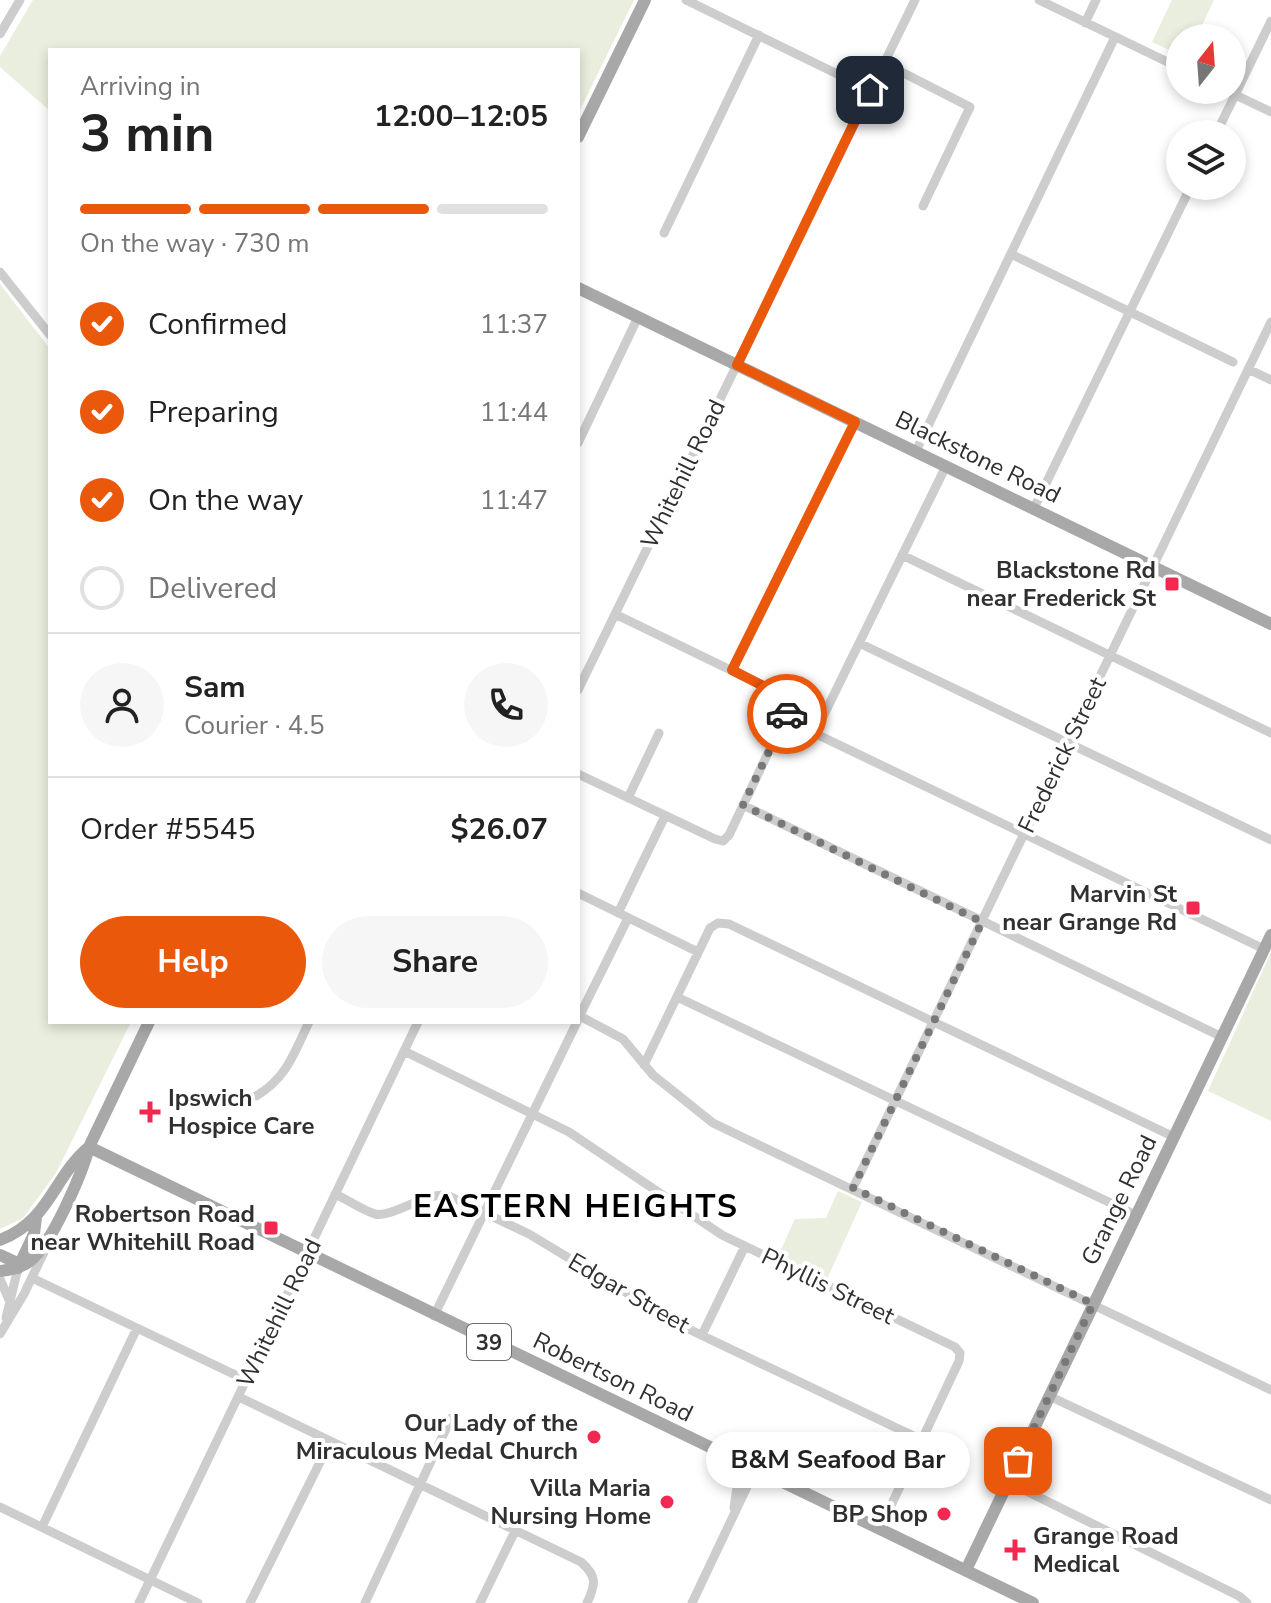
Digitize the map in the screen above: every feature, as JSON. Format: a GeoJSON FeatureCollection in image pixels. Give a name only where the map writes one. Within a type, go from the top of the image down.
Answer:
{"type":"FeatureCollection","features":[{"type":"Feature","properties":{"kind":"main road"},"geometry":{"type":"LineString","coordinates":[[580,133],[645,0]]}},
{"type":"Feature","properties":{"kind":"main road","name":"Blackstone Road"},"geometry":{"type":"LineString","coordinates":[[580,289],[1271,624]]}},
{"type":"Feature","properties":{"kind":"main road","name":"Grange Road"},"geometry":{"type":"LineString","coordinates":[[966,1570],[1271,935]]}},
{"type":"Feature","properties":{"kind":"main road"},"geometry":{"type":"LineString","coordinates":[[0,1271],[18,1268],[37,1254],[54,1227],[148,1024]]}},
{"type":"Feature","properties":{"kind":"main road"},"geometry":{"type":"LineString","coordinates":[[0,1240],[21,1229],[37,1215],[50,1201],[76,1158],[89,1147]]}},
{"type":"Feature","properties":{"kind":"main road","name":"Robertson Road"},"geometry":{"type":"LineString","coordinates":[[89,1147],[1033,1603]]}},
{"type":"Feature","properties":{"kind":"main road"},"geometry":{"type":"LineString","coordinates":[[18,1268],[34,1234],[37,1215]]}},
{"type":"Feature","properties":{"kind":"main road"},"geometry":{"type":"LineString","coordinates":[[0,1255],[13,1261],[18,1268]]}},
{"type":"Feature","properties":{"kind":"street"},"geometry":{"type":"LineString","coordinates":[[0,34],[20,0]]}},
{"type":"Feature","properties":{"kind":"street"},"geometry":{"type":"LineString","coordinates":[[686,0],[870,90]]}},
{"type":"Feature","properties":{"kind":"street","name":"Whitehill Road"},"geometry":{"type":"LineString","coordinates":[[580,686],[915,0]]}},
{"type":"Feature","properties":{"kind":"street"},"geometry":{"type":"LineString","coordinates":[[1039,0],[1166,61]]}},
{"type":"Feature","properties":{"kind":"street"},"geometry":{"type":"LineString","coordinates":[[1085,23],[1096,0]]}},
{"type":"Feature","properties":{"kind":"street"},"geometry":{"type":"LineString","coordinates":[[1246,64],[1271,21]]}},
{"type":"Feature","properties":{"kind":"street"},"geometry":{"type":"LineString","coordinates":[[664,233],[759,35]]}},
{"type":"Feature","properties":{"kind":"street"},"geometry":{"type":"LineString","coordinates":[[916,451],[1115,37]]}},
{"type":"Feature","properties":{"kind":"street"},"geometry":{"type":"LineString","coordinates":[[884,63],[970,107],[923,206]]}},
{"type":"Feature","properties":{"kind":"street"},"geometry":{"type":"LineString","coordinates":[[1246,100],[1271,112]]}},
{"type":"Feature","properties":{"kind":"street"},"geometry":{"type":"LineString","coordinates":[[1034,508],[1184,200]]}},
{"type":"Feature","properties":{"kind":"street"},"geometry":{"type":"LineString","coordinates":[[1011,254],[1233,362]]}},
{"type":"Feature","properties":{"kind":"street"},"geometry":{"type":"LineString","coordinates":[[0,272],[48,332]]}},
{"type":"Feature","properties":{"kind":"street"},"geometry":{"type":"LineString","coordinates":[[580,439],[638,317]]}},
{"type":"Feature","properties":{"kind":"street","name":"Frederick Street"},"geometry":{"type":"LineString","coordinates":[[853,1188],[1271,322]]}},
{"type":"Feature","properties":{"kind":"street"},"geometry":{"type":"LineString","coordinates":[[1248,369],[1271,380]]}},
{"type":"Feature","properties":{"kind":"street"},"geometry":{"type":"LineString","coordinates":[[732,670],[855,422]]}},
{"type":"Feature","properties":{"kind":"street"},"geometry":{"type":"LineString","coordinates":[[815,733],[946,466]]}},
{"type":"Feature","properties":{"kind":"street"},"geometry":{"type":"LineString","coordinates":[[902,555],[1271,733]]}},
{"type":"Feature","properties":{"kind":"street"},"geometry":{"type":"LineString","coordinates":[[580,775],[723,841],[729,835],[789,709],[785,697],[615,614]]}},
{"type":"Feature","properties":{"kind":"street"},"geometry":{"type":"LineString","coordinates":[[859,643],[1271,840]]}},
{"type":"Feature","properties":{"kind":"street"},"geometry":{"type":"LineString","coordinates":[[785,719],[1264,949]]}},
{"type":"Feature","properties":{"kind":"street"},"geometry":{"type":"LineString","coordinates":[[628,798],[659,733]]}},
{"type":"Feature","properties":{"kind":"street"},"geometry":{"type":"LineString","coordinates":[[743,805],[1222,1037]]}},
{"type":"Feature","properties":{"kind":"street"},"geometry":{"type":"LineString","coordinates":[[580,1013],[665,816]]}},
{"type":"Feature","properties":{"kind":"street"},"geometry":{"type":"LineString","coordinates":[[580,894],[698,952]]}},
{"type":"Feature","properties":{"kind":"street"},"geometry":{"type":"LineString","coordinates":[[644,1065],[710,928],[718,923],[729,924],[1174,1137]]}},
{"type":"Feature","properties":{"kind":"street"},"geometry":{"type":"LineString","coordinates":[[677,997],[1136,1215]]}},
{"type":"Feature","properties":{"kind":"street"},"geometry":{"type":"LineString","coordinates":[[580,1019],[623,1039],[674,1094],[713,1123],[1271,1390]]}},
{"type":"Feature","properties":{"kind":"street"},"geometry":{"type":"LineString","coordinates":[[256,1096],[278,1082],[286,1071],[308,1024]]}},
{"type":"Feature","properties":{"kind":"street","name":"Whitehill Road"},"geometry":{"type":"LineString","coordinates":[[139,1603],[417,1024]]}},
{"type":"Feature","properties":{"kind":"street"},"geometry":{"type":"LineString","coordinates":[[434,1316],[575,1024]]}},
{"type":"Feature","properties":{"kind":"street","name":"Phyllis Street"},"geometry":{"type":"LineString","coordinates":[[404,1051],[569,1132],[722,1235],[955,1347],[960,1353],[959,1361],[922,1440]]}},
{"type":"Feature","properties":{"kind":"street","name":"Edgar Street"},"geometry":{"type":"LineString","coordinates":[[335,1194],[375,1214],[384,1215],[434,1194],[447,1195],[529,1234],[702,1335],[922,1440]]}},
{"type":"Feature","properties":{"kind":"street"},"geometry":{"type":"LineString","coordinates":[[2,1329],[12,1306],[32,1278],[54,1227]]}},
{"type":"Feature","properties":{"kind":"street"},"geometry":{"type":"LineString","coordinates":[[702,1335],[745,1246]]}},
{"type":"Feature","properties":{"kind":"street"},"geometry":{"type":"LineString","coordinates":[[12,1306],[18,1268]]}},
{"type":"Feature","properties":{"kind":"street"},"geometry":{"type":"LineString","coordinates":[[32,1278],[246,1380]]}},
{"type":"Feature","properties":{"kind":"street"},"geometry":{"type":"LineString","coordinates":[[0,1279],[12,1306]]}},
{"type":"Feature","properties":{"kind":"street"},"geometry":{"type":"LineString","coordinates":[[42,1527],[137,1328]]}},
{"type":"Feature","properties":{"kind":"street"},"geometry":{"type":"LineString","coordinates":[[1049,1396],[1271,1500]]}},
{"type":"Feature","properties":{"kind":"street"},"geometry":{"type":"LineString","coordinates":[[239,1397],[581,1562],[592,1571],[594,1582],[587,1603]]}},
{"type":"Feature","properties":{"kind":"street"},"geometry":{"type":"LineString","coordinates":[[365,1603],[451,1418]]}},
{"type":"Feature","properties":{"kind":"street"},"geometry":{"type":"LineString","coordinates":[[880,1529],[922,1440]]}},
{"type":"Feature","properties":{"kind":"street"},"geometry":{"type":"LineString","coordinates":[[250,1603],[330,1442]]}},
{"type":"Feature","properties":{"kind":"street"},"geometry":{"type":"LineString","coordinates":[[734,1515],[739,1474],[735,1460]]}},
{"type":"Feature","properties":{"kind":"street"},"geometry":{"type":"LineString","coordinates":[[692,1603],[755,1470]]}},
{"type":"Feature","properties":{"kind":"street"},"geometry":{"type":"LineString","coordinates":[[1008,1482],[1239,1596],[1247,1603]]}},
{"type":"Feature","properties":{"kind":"street"},"geometry":{"type":"LineString","coordinates":[[0,1507],[198,1603]]}},
{"type":"Feature","properties":{"kind":"street"},"geometry":{"type":"LineString","coordinates":[[480,1603],[515,1531]]}},
{"type":"Feature","properties":{"kind":"green space"},"geometry":{"type":"Polygon","coordinates":[[[33,0],[634,0],[580,110],[580,48],[48,48],[48,109],[0,67],[0,56],[33,0]]]}},
{"type":"Feature","properties":{"kind":"green space"},"geometry":{"type":"Polygon","coordinates":[[[1172,0],[1214,0],[1203,24],[1166,24],[1166,48],[1152,42],[1172,0]]]}},
{"type":"Feature","properties":{"kind":"green space"},"geometry":{"type":"Polygon","coordinates":[[[0,284],[48,346],[48,1024],[130,1024],[56,1173],[23,1218],[0,1229],[0,284]]]}},
{"type":"Feature","properties":{"kind":"green space"},"geometry":{"type":"Polygon","coordinates":[[[1271,952],[1271,1121],[1208,1091],[1271,952]]]}},
{"type":"Feature","properties":{"kind":"green space"},"geometry":{"type":"Polygon","coordinates":[[[838,1191],[862,1202],[827,1279],[778,1256],[795,1219],[826,1218],[838,1191]]]}},
{"type":"Feature","properties":{"kind":"way so far"},"geometry":{"type":"LineString","coordinates":[[787,714],[743,805],[982,922],[853,1188],[1093,1304],[1018,1461]]}},
{"type":"Feature","properties":{"kind":"place","name":"Blackstone Rd near Frederick St"},"geometry":{"type":"Point","coordinates":[1172,584]}},
{"type":"Feature","properties":{"kind":"place","name":"Marvin St near Grange Rd"},"geometry":{"type":"Point","coordinates":[1193,908]}},
{"type":"Feature","properties":{"kind":"place","name":"Ipswich Hospice Care"},"geometry":{"type":"Point","coordinates":[150,1112]}},
{"type":"Feature","properties":{"kind":"place","name":"Robertson Road near Whitehill Road"},"geometry":{"type":"Point","coordinates":[271,1228]}},
{"type":"Feature","properties":{"kind":"place","name":"Our Lady of the Miraculous Medal Church"},"geometry":{"type":"Point","coordinates":[594,1437]}},
{"type":"Feature","properties":{"kind":"place","name":"B&M Seafood Bar"},"geometry":{"type":"Point","coordinates":[1018,1461]}},
{"type":"Feature","properties":{"kind":"place","name":"Villa Maria Nursing Home"},"geometry":{"type":"Point","coordinates":[667,1502]}},
{"type":"Feature","properties":{"kind":"place","name":"BP Shop"},"geometry":{"type":"Point","coordinates":[944,1514]}},
{"type":"Feature","properties":{"kind":"place","name":"Grange Road Medical"},"geometry":{"type":"Point","coordinates":[1015,1550]}},
{"type":"Feature","properties":{"kind":"district","name":"EASTERN HEIGHTS"},"geometry":{"type":"Point","coordinates":[576,1206]}},
{"type":"Feature","properties":{"kind":"route"},"geometry":{"type":"LineString","coordinates":[[787,714],[789,704],[785,697],[732,670],[855,422],[737,365],[870,90]]}}]}
